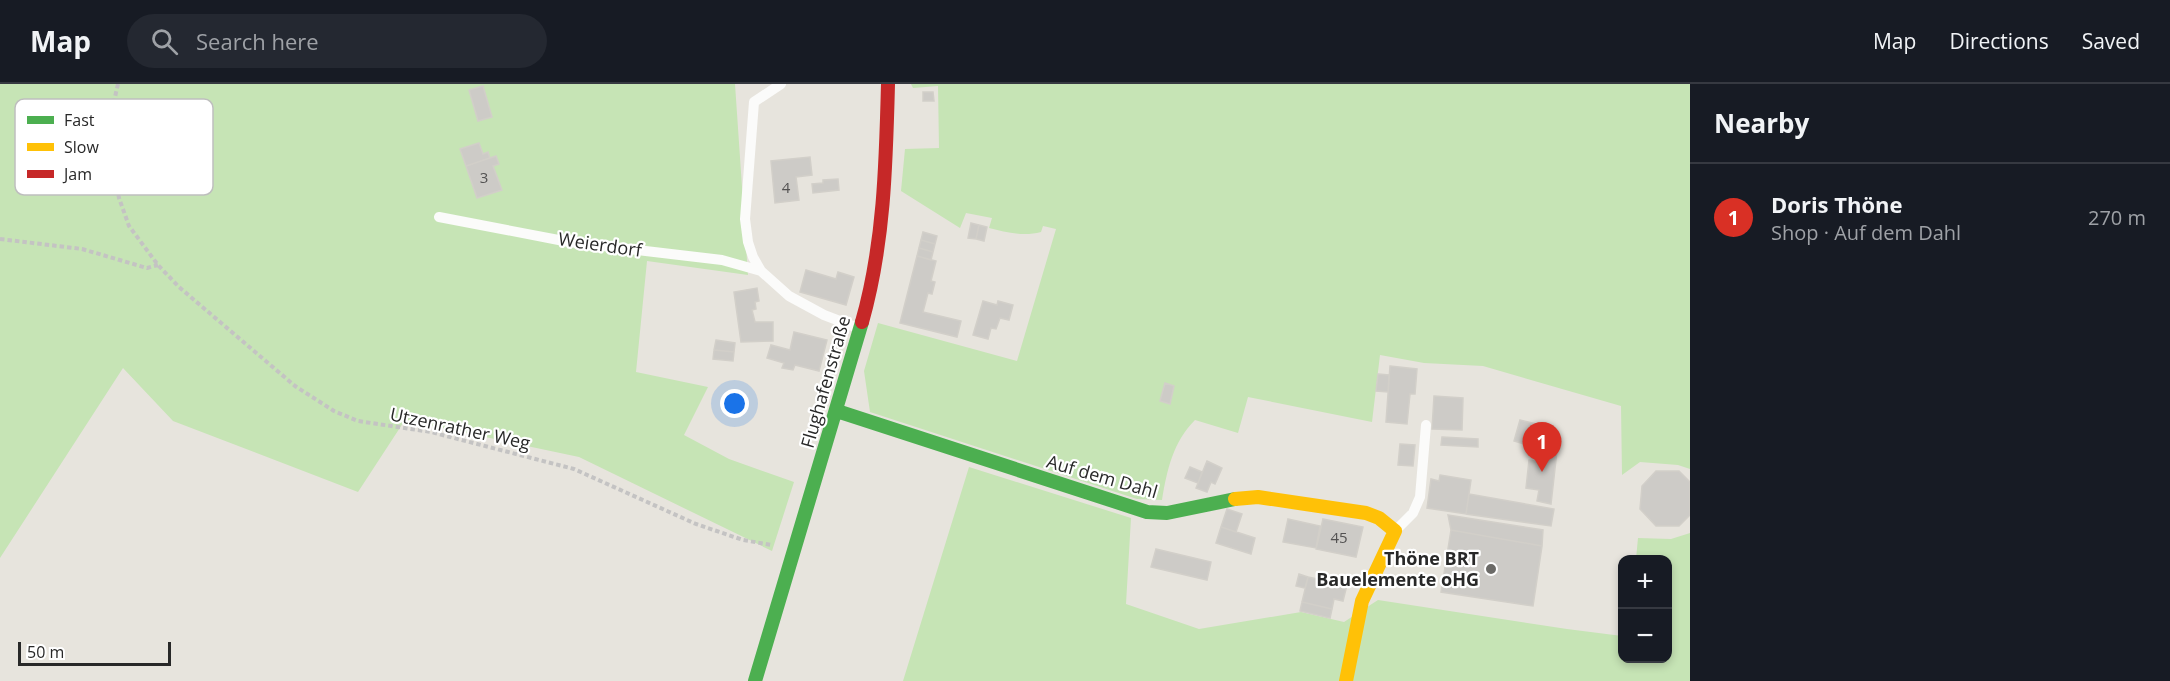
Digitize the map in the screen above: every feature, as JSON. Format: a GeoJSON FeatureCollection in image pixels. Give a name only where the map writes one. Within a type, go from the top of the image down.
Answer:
{"type":"FeatureCollection","features":[{"type":"Feature","properties":{"kind":"street","name":"Flughafenstraße"},"geometry":{"type":"LineString","coordinates":[[755,681],[861,329],[876,259],[885,189],[888,84]]}},
{"type":"Feature","properties":{"kind":"street","name":"Auf dem Dahl"},"geometry":{"type":"LineString","coordinates":[[837,411],[1148,512],[1167,513],[1234,499],[1258,497],[1366,513],[1379,518],[1395,531]]}},
{"type":"Feature","properties":{"kind":"street"},"geometry":{"type":"LineString","coordinates":[[1346,681],[1362,602],[1395,531]]}},
{"type":"Feature","properties":{"kind":"lane","name":"Weierdorf"},"geometry":{"type":"LineString","coordinates":[[781,84],[754,102],[745,219],[748,242],[761,271],[789,296],[806,307],[861,329]]}},
{"type":"Feature","properties":{"kind":"lane","name":"Weierdorf"},"geometry":{"type":"LineString","coordinates":[[439,217],[569,242],[722,260],[761,271]]}},
{"type":"Feature","properties":{"kind":"lane"},"geometry":{"type":"LineString","coordinates":[[1395,531],[1413,513],[1420,497],[1426,425]]}},
{"type":"Feature","properties":{"kind":"path","name":"Utzenrather Weg"},"geometry":{"type":"LineString","coordinates":[[115,99],[118,84]]}},
{"type":"Feature","properties":{"kind":"path","name":"Utzenrather Weg"},"geometry":{"type":"LineString","coordinates":[[118,195],[129,226],[158,265],[179,287],[295,386],[334,411],[358,421],[431,432],[574,469],[696,524],[743,540],[795,548]]}},
{"type":"Feature","properties":{"kind":"path"},"geometry":{"type":"LineString","coordinates":[[0,239],[82,249],[147,268],[158,265]]}},
{"type":"Feature","properties":{"kind":"green space"},"geometry":{"type":"Polygon","coordinates":[[[0,84],[735,84],[748,275],[647,261],[636,372],[708,387],[684,435],[729,459],[794,482],[772,551],[579,457],[405,420],[358,492],[173,421],[123,368],[0,558],[0,84]]]}},
{"type":"Feature","properties":{"kind":"green space"},"geometry":{"type":"Polygon","coordinates":[[[911,84],[1690,84],[1690,469],[1678,465],[1640,462],[1622,475],[1621,406],[1483,366],[1424,363],[1380,355],[1372,422],[1248,397],[1238,433],[1195,420],[1187,429],[1172,457],[1162,500],[1137,499],[870,412],[864,371],[878,323],[1017,361],[1056,229],[1043,226],[1041,232],[1021,234],[1008,232],[989,228],[992,218],[966,213],[960,228],[901,191],[905,149],[939,148],[938,86],[913,88],[911,84]]]}},
{"type":"Feature","properties":{"kind":"green space"},"geometry":{"type":"Polygon","coordinates":[[[969,467],[1131,518],[1126,604],[1199,629],[1301,612],[1344,622],[1378,600],[1618,635],[1618,663],[1672,663],[1672,555],[1636,555],[1638,538],[1671,539],[1690,533],[1690,681],[903,681],[969,467]]]}},
{"type":"Feature","properties":{"kind":"building"},"geometry":{"type":"Polygon","coordinates":[[[483,86],[492,117],[478,121],[469,90],[483,86]]]}},
{"type":"Feature","properties":{"kind":"building"},"geometry":{"type":"Polygon","coordinates":[[[923,92],[933,92],[934,101],[923,101],[923,92]]]}},
{"type":"Feature","properties":{"kind":"building"},"geometry":{"type":"Polygon","coordinates":[[[479,143],[483,154],[488,152],[490,158],[466,166],[460,149],[479,143]]]}},
{"type":"Feature","properties":{"kind":"building"},"geometry":{"type":"Polygon","coordinates":[[[496,156],[499,164],[493,166],[502,190],[477,198],[466,166],[496,156]]]}},
{"type":"Feature","properties":{"kind":"building"},"geometry":{"type":"Polygon","coordinates":[[[810,157],[812,175],[796,177],[799,200],[775,203],[771,161],[810,157]]]}},
{"type":"Feature","properties":{"kind":"building"},"geometry":{"type":"Polygon","coordinates":[[[838,179],[839,190],[813,193],[812,184],[823,183],[823,180],[838,179]]]}},
{"type":"Feature","properties":{"kind":"building"},"geometry":{"type":"Polygon","coordinates":[[[971,223],[979,225],[976,239],[968,238],[971,223]]]}},
{"type":"Feature","properties":{"kind":"building"},"geometry":{"type":"Polygon","coordinates":[[[979,225],[987,227],[984,241],[976,239],[979,225]]]}},
{"type":"Feature","properties":{"kind":"building"},"geometry":{"type":"Polygon","coordinates":[[[923,232],[937,236],[935,244],[921,240],[923,232]]]}},
{"type":"Feature","properties":{"kind":"building"},"geometry":{"type":"Polygon","coordinates":[[[921,240],[935,244],[933,252],[919,248],[921,240]]]}},
{"type":"Feature","properties":{"kind":"building"},"geometry":{"type":"Polygon","coordinates":[[[919,248],[933,252],[931,260],[917,256],[919,248]]]}},
{"type":"Feature","properties":{"kind":"building"},"geometry":{"type":"Polygon","coordinates":[[[917,256],[936,261],[931,281],[935,282],[932,294],[928,293],[923,312],[961,321],[957,337],[900,323],[917,256]]]}},
{"type":"Feature","properties":{"kind":"building"},"geometry":{"type":"Polygon","coordinates":[[[806,270],[836,279],[838,272],[854,277],[846,305],[800,292],[806,270]]]}},
{"type":"Feature","properties":{"kind":"building"},"geometry":{"type":"Polygon","coordinates":[[[757,288],[759,301],[755,302],[756,309],[752,310],[755,322],[773,322],[773,341],[741,342],[734,292],[757,288]]]}},
{"type":"Feature","properties":{"kind":"building"},"geometry":{"type":"Polygon","coordinates":[[[983,301],[997,305],[998,301],[1013,305],[1009,320],[1000,318],[996,329],[991,328],[988,339],[973,335],[983,301]]]}},
{"type":"Feature","properties":{"kind":"building"},"geometry":{"type":"Polygon","coordinates":[[[794,332],[827,340],[819,371],[795,365],[793,370],[782,368],[784,363],[767,358],[771,345],[790,350],[794,332]]]}},
{"type":"Feature","properties":{"kind":"building"},"geometry":{"type":"Polygon","coordinates":[[[716,340],[735,343],[734,352],[714,350],[716,340]]]}},
{"type":"Feature","properties":{"kind":"building"},"geometry":{"type":"Polygon","coordinates":[[[714,350],[734,352],[733,361],[713,359],[714,350]]]}},
{"type":"Feature","properties":{"kind":"building"},"geometry":{"type":"Polygon","coordinates":[[[1390,366],[1417,369],[1415,394],[1410,394],[1407,424],[1386,422],[1390,366]]]}},
{"type":"Feature","properties":{"kind":"building"},"geometry":{"type":"Polygon","coordinates":[[[1378,374],[1389,375],[1388,392],[1376,391],[1378,374]]]}},
{"type":"Feature","properties":{"kind":"building"},"geometry":{"type":"Polygon","coordinates":[[[1165,383],[1174,386],[1170,404],[1160,401],[1165,383]]]}},
{"type":"Feature","properties":{"kind":"building"},"geometry":{"type":"Polygon","coordinates":[[[1434,396],[1463,398],[1462,430],[1432,429],[1434,396]]]}},
{"type":"Feature","properties":{"kind":"building"},"geometry":{"type":"Polygon","coordinates":[[[1520,420],[1545,426],[1539,448],[1514,441],[1520,420]]]}},
{"type":"Feature","properties":{"kind":"building"},"geometry":{"type":"Polygon","coordinates":[[[1442,437],[1478,439],[1478,447],[1441,445],[1442,437]]]}},
{"type":"Feature","properties":{"kind":"building"},"geometry":{"type":"Polygon","coordinates":[[[1400,444],[1415,445],[1413,466],[1398,465],[1400,444]]]}},
{"type":"Feature","properties":{"kind":"building"},"geometry":{"type":"Polygon","coordinates":[[[1543,449],[1557,451],[1551,504],[1537,501],[1539,490],[1526,488],[1529,460],[1541,462],[1543,449]]]}},
{"type":"Feature","properties":{"kind":"building"},"geometry":{"type":"Polygon","coordinates":[[[1207,461],[1222,468],[1215,484],[1211,482],[1207,492],[1196,488],[1207,461]]]}},
{"type":"Feature","properties":{"kind":"building"},"geometry":{"type":"Polygon","coordinates":[[[1190,467],[1202,472],[1198,483],[1185,478],[1190,467]]]}},
{"type":"Feature","properties":{"kind":"building"},"geometry":{"type":"Polygon","coordinates":[[[1656,471],[1679,471],[1690,482],[1690,515],[1679,526],[1656,526],[1640,509],[1642,486],[1656,471]]]}},
{"type":"Feature","properties":{"kind":"building"},"geometry":{"type":"Polygon","coordinates":[[[1440,475],[1471,480],[1466,514],[1427,508],[1431,479],[1439,481],[1440,475]]]}},
{"type":"Feature","properties":{"kind":"building"},"geometry":{"type":"Polygon","coordinates":[[[1469,494],[1554,509],[1551,526],[1466,514],[1469,494]]]}},
{"type":"Feature","properties":{"kind":"building"},"geometry":{"type":"Polygon","coordinates":[[[1227,509],[1242,514],[1236,532],[1221,527],[1227,509]]]}},
{"type":"Feature","properties":{"kind":"building"},"geometry":{"type":"Polygon","coordinates":[[[1448,515],[1543,530],[1542,546],[1451,530],[1448,515]]]}},
{"type":"Feature","properties":{"kind":"building"},"geometry":{"type":"Polygon","coordinates":[[[1288,519],[1320,526],[1316,548],[1283,542],[1288,519]]]}},
{"type":"Feature","properties":{"kind":"building"},"geometry":{"type":"Polygon","coordinates":[[[1323,519],[1363,527],[1356,557],[1316,549],[1323,519]]]}},
{"type":"Feature","properties":{"kind":"building"},"geometry":{"type":"Polygon","coordinates":[[[1221,527],[1255,538],[1251,554],[1216,543],[1221,527]]]}},
{"type":"Feature","properties":{"kind":"building","name":"Thöne BRT Bauelemente oHG"},"geometry":{"type":"Polygon","coordinates":[[[1451,530],[1542,546],[1533,606],[1441,592],[1451,530]]]}},
{"type":"Feature","properties":{"kind":"building"},"geometry":{"type":"Polygon","coordinates":[[[1156,549],[1211,562],[1207,580],[1151,567],[1156,549]]]}},
{"type":"Feature","properties":{"kind":"building"},"geometry":{"type":"Polygon","coordinates":[[[1299,574],[1308,577],[1305,588],[1296,586],[1299,574]]]}},
{"type":"Feature","properties":{"kind":"building"},"geometry":{"type":"Polygon","coordinates":[[[1308,577],[1347,585],[1343,601],[1334,599],[1332,609],[1302,602],[1308,577]]]}},
{"type":"Feature","properties":{"kind":"building"},"geometry":{"type":"Polygon","coordinates":[[[1302,602],[1332,609],[1330,618],[1300,611],[1302,602]]]}},
{"type":"Feature","properties":{"kind":"traffic: fast"},"geometry":{"type":"LineString","coordinates":[[755,681],[862,322]]}},
{"type":"Feature","properties":{"kind":"traffic: fast"},"geometry":{"type":"LineString","coordinates":[[837,411],[1147,512],[1167,513],[1235,499]]}},
{"type":"Feature","properties":{"kind":"traffic: slow"},"geometry":{"type":"LineString","coordinates":[[1235,499],[1258,497],[1366,513],[1379,518],[1395,531],[1362,601],[1346,681]]}},
{"type":"Feature","properties":{"kind":"traffic: jam"},"geometry":{"type":"LineString","coordinates":[[862,322],[879,234],[885,174],[888,84]]}},
{"type":"Feature","properties":{"kind":"place","name":"Doris Thöne"},"geometry":{"type":"Point","coordinates":[1542,472]}},
{"type":"Feature","properties":{"kind":"place","name":"Thöne BRT Bauelemente oHG"},"geometry":{"type":"Point","coordinates":[1491,569]}}]}
